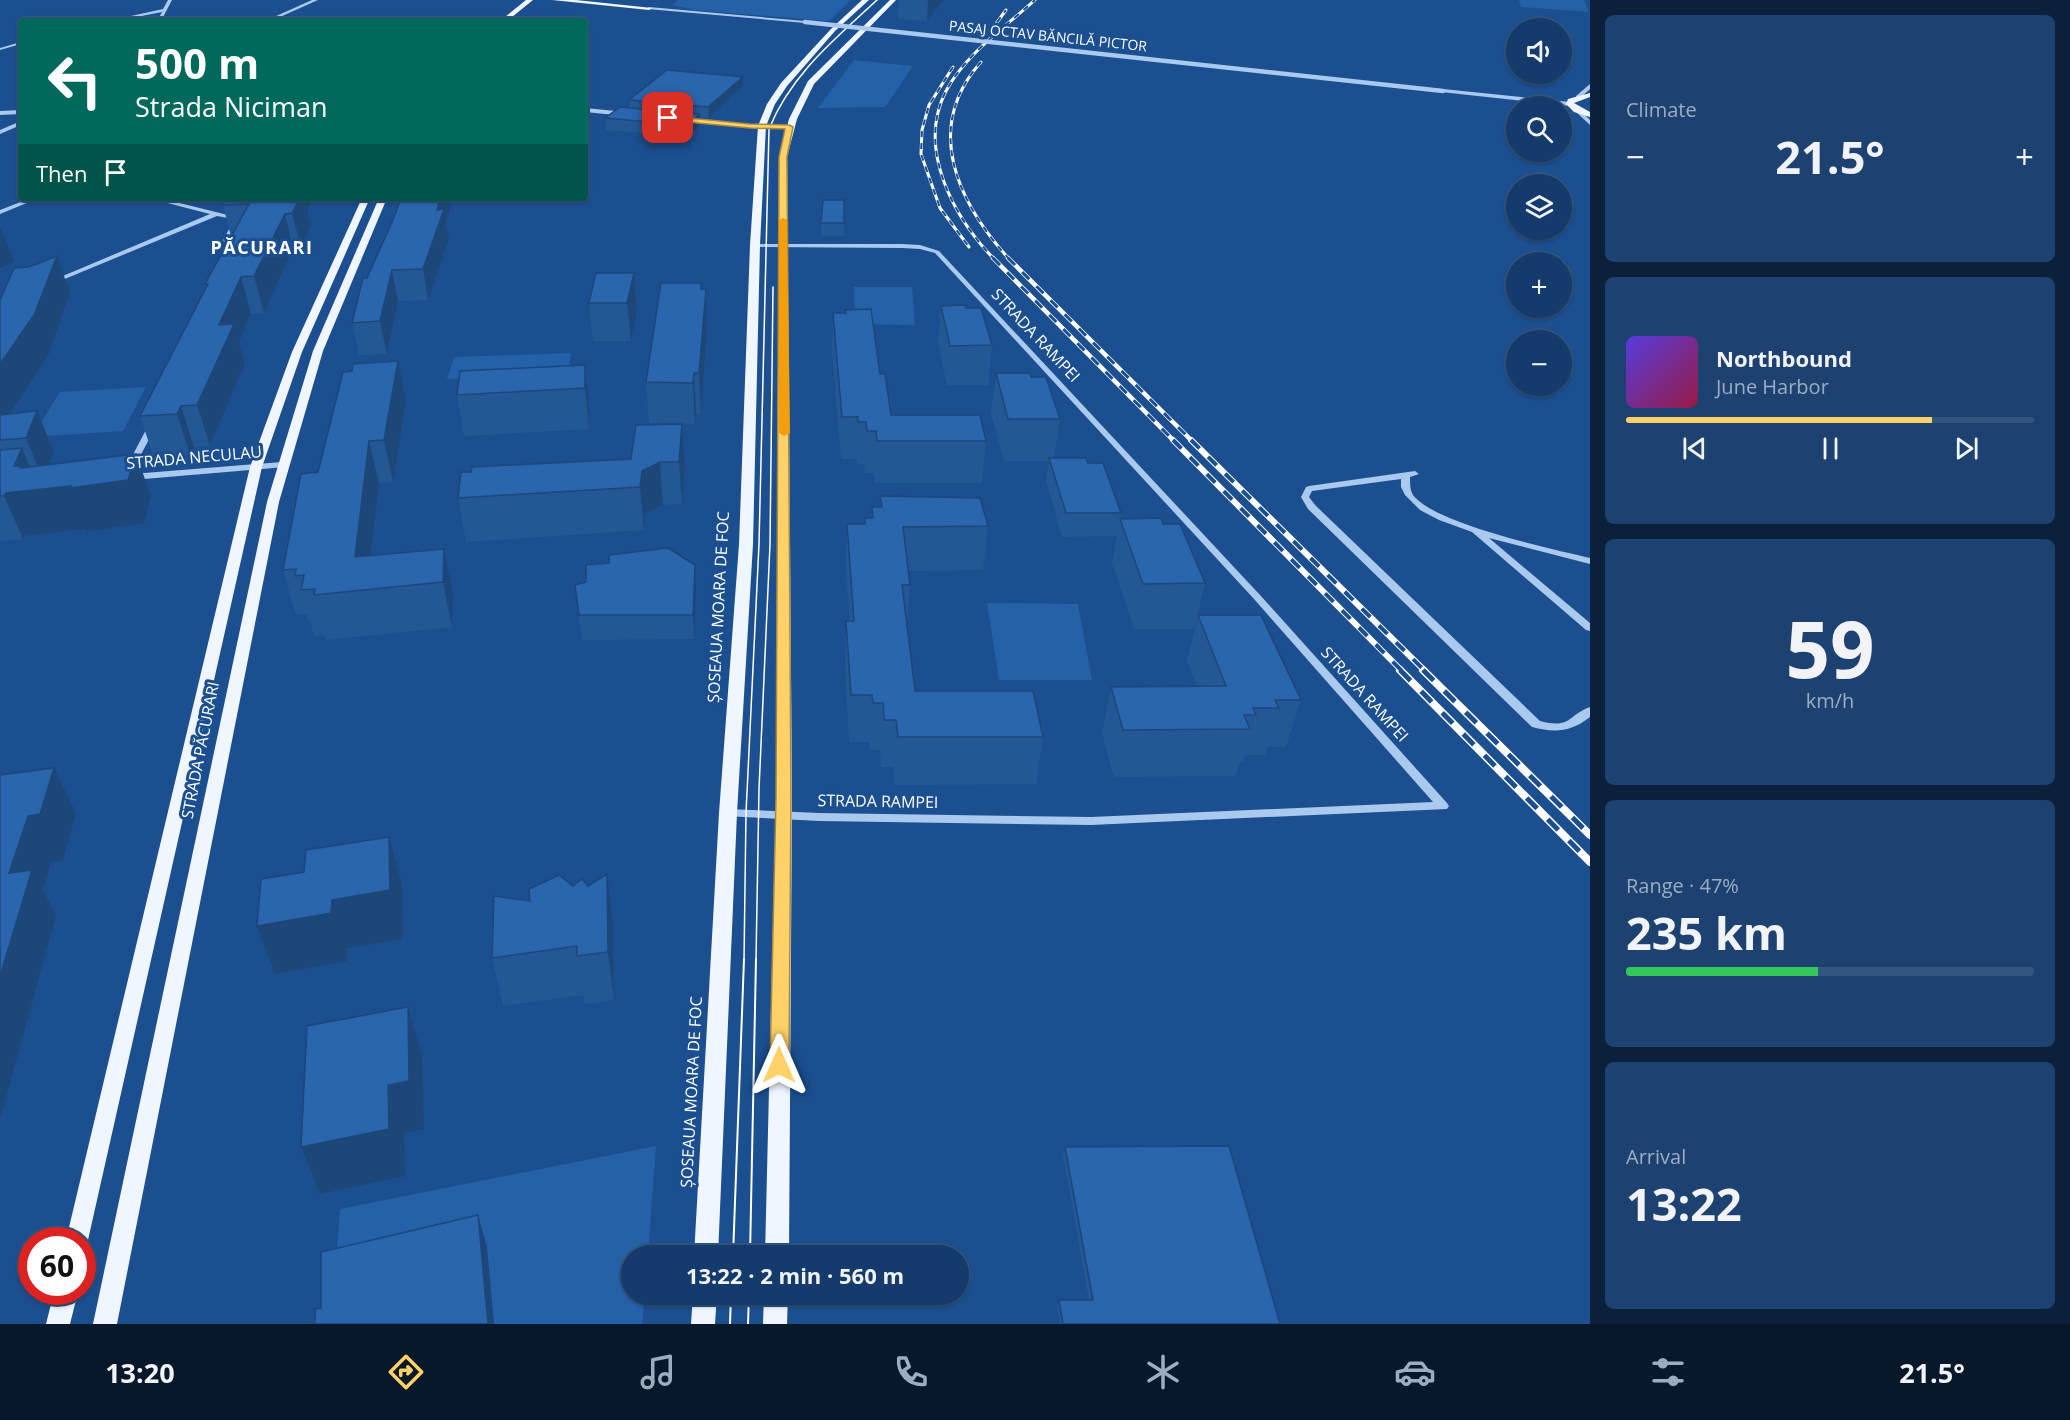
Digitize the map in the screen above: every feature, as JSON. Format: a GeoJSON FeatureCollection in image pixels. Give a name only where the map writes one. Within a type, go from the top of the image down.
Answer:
{"type":"FeatureCollection","features":[{"type":"Feature","properties":{"kind":"main road"},"geometry":{"type":"LineString","coordinates":[[496,18],[519,0]]}},
{"type":"Feature","properties":{"kind":"main road"},"geometry":{"type":"LineString","coordinates":[[507,18],[530,0]]}},
{"type":"Feature","properties":{"kind":"main road"},"geometry":{"type":"LineString","coordinates":[[555,0],[650,8]]}},
{"type":"Feature","properties":{"kind":"main road","name":"ȘOSEAUA MOARA DE FOC"},"geometry":{"type":"LineString","coordinates":[[707,1245],[728,813],[746,544],[755,245],[762,126],[771,104],[784,85],[833,30],[866,0]]}},
{"type":"Feature","properties":{"kind":"main road"},"geometry":{"type":"LineString","coordinates":[[777,1245],[783,814],[783,157],[796,106],[812,83],[893,0]]}},
{"type":"Feature","properties":{"kind":"main road"},"geometry":{"type":"LineString","coordinates":[[1572,100],[1590,95]]}},
{"type":"Feature","properties":{"kind":"main road"},"geometry":{"type":"LineString","coordinates":[[1572,106],[1590,115]]}},
{"type":"Feature","properties":{"kind":"main road","name":"STRADA PĂCURARI"},"geometry":{"type":"LineString","coordinates":[[80,1227],[256,467],[297,352],[365,201]]}},
{"type":"Feature","properties":{"kind":"main road","name":"STRADA PĂCURARI"},"geometry":{"type":"LineString","coordinates":[[105,1324],[282,465],[318,351],[382,201]]}},
{"type":"Feature","properties":{"kind":"main road"},"geometry":{"type":"LineString","coordinates":[[58,1324],[63,1305]]}},
{"type":"Feature","properties":{"kind":"main road"},"geometry":{"type":"LineString","coordinates":[[704,1324],[705,1305]]}},
{"type":"Feature","properties":{"kind":"main road"},"geometry":{"type":"LineString","coordinates":[[775,1324],[776,1305]]}},
{"type":"Feature","properties":{"kind":"street"},"geometry":{"type":"LineString","coordinates":[[160,18],[170,0]]}},
{"type":"Feature","properties":{"kind":"street"},"geometry":{"type":"LineString","coordinates":[[274,18],[316,0]]}},
{"type":"Feature","properties":{"kind":"street"},"geometry":{"type":"LineString","coordinates":[[650,8],[659,0]]}},
{"type":"Feature","properties":{"kind":"street","name":"PASAJ OCTAV BĂNCILĂ PICTOR"},"geometry":{"type":"LineString","coordinates":[[650,8],[874,28],[1506,97]]}},
{"type":"Feature","properties":{"kind":"street"},"geometry":{"type":"LineString","coordinates":[[125,18],[164,10]]}},
{"type":"Feature","properties":{"kind":"street"},"geometry":{"type":"LineString","coordinates":[[0,49],[18,44]]}},
{"type":"Feature","properties":{"kind":"street"},"geometry":{"type":"LineString","coordinates":[[1578,97],[1590,86]]}},
{"type":"Feature","properties":{"kind":"street"},"geometry":{"type":"LineString","coordinates":[[588,110],[629,115]]}},
{"type":"Feature","properties":{"kind":"street"},"geometry":{"type":"LineString","coordinates":[[1578,110],[1590,123]]}},
{"type":"Feature","properties":{"kind":"street"},"geometry":{"type":"LineString","coordinates":[[0,113],[18,112]]}},
{"type":"Feature","properties":{"kind":"street"},"geometry":{"type":"LineString","coordinates":[[683,120],[789,127]]}},
{"type":"Feature","properties":{"kind":"street"},"geometry":{"type":"LineString","coordinates":[[0,132],[18,124]]}},
{"type":"Feature","properties":{"kind":"street"},"geometry":{"type":"LineString","coordinates":[[0,212],[28,201]]}},
{"type":"Feature","properties":{"kind":"street"},"geometry":{"type":"LineString","coordinates":[[165,201],[230,217],[235,224],[226,240],[233,253],[242,258]]}},
{"type":"Feature","properties":{"kind":"street"},"geometry":{"type":"LineString","coordinates":[[42,286],[216,213]]}},
{"type":"Feature","properties":{"kind":"street","name":"STRADA RAMPEI"},"geometry":{"type":"LineString","coordinates":[[755,245],[902,246],[937,252],[1257,597],[1443,806],[1091,821],[783,814]]}},
{"type":"Feature","properties":{"kind":"street","name":"STRADA NECULAU"},"geometry":{"type":"LineString","coordinates":[[157,416],[125,477],[282,465]]}},
{"type":"Feature","properties":{"kind":"street"},"geometry":{"type":"LineString","coordinates":[[1590,561],[1522,544],[1439,516],[1411,498],[1406,488],[1411,475],[1309,489],[1305,497],[1311,507],[1536,724],[1555,729],[1574,725],[1590,711]]}},
{"type":"Feature","properties":{"kind":"street"},"geometry":{"type":"LineString","coordinates":[[1472,528],[1590,628]]}},
{"type":"Feature","properties":{"kind":"street"},"geometry":{"type":"LineString","coordinates":[[728,813],[783,814]]}},
{"type":"Feature","properties":{"kind":"shaded area"},"geometry":{"type":"Polygon","coordinates":[[[678,0],[851,0],[829,21],[695,10],[672,5],[678,0]]]}},
{"type":"Feature","properties":{"kind":"shaded area"},"geometry":{"type":"Polygon","coordinates":[[[1519,0],[1584,0],[1589,12],[1521,7],[1519,0]]]}},
{"type":"Feature","properties":{"kind":"shaded area"},"geometry":{"type":"Polygon","coordinates":[[[854,60],[913,66],[885,107],[818,108],[854,60]]]}},
{"type":"Feature","properties":{"kind":"shaded area"},"geometry":{"type":"Polygon","coordinates":[[[854,287],[912,287],[915,325],[855,324],[854,287]]]}},
{"type":"Feature","properties":{"kind":"shaded area"},"geometry":{"type":"Polygon","coordinates":[[[571,353],[568,375],[447,379],[454,357],[571,353]]]}},
{"type":"Feature","properties":{"kind":"shaded area"},"geometry":{"type":"Polygon","coordinates":[[[146,387],[123,431],[32,437],[60,392],[146,387]]]}},
{"type":"Feature","properties":{"kind":"shaded area"},"geometry":{"type":"Polygon","coordinates":[[[987,603],[1078,604],[1092,680],[999,680],[987,603]]]}},
{"type":"Feature","properties":{"kind":"shaded area"},"geometry":{"type":"Polygon","coordinates":[[[656,1146],[649,1245],[621,1245],[621,1305],[644,1305],[642,1324],[331,1324],[340,1209],[656,1146]]]}},
{"type":"Feature","properties":{"kind":"building"},"geometry":{"type":"Polygon","coordinates":[[[667,70],[743,77],[708,107],[629,100],[667,70]]]}},
{"type":"Feature","properties":{"kind":"building"},"geometry":{"type":"Polygon","coordinates":[[[620,107],[700,114],[690,123],[683,125],[605,118],[620,107]]]}},
{"type":"Feature","properties":{"kind":"building"},"geometry":{"type":"Polygon","coordinates":[[[823,200],[844,200],[844,223],[821,223],[823,200]]]}},
{"type":"Feature","properties":{"kind":"building"},"geometry":{"type":"Polygon","coordinates":[[[225,201],[298,201],[292,213],[285,214],[254,276],[241,277],[219,325],[234,324],[197,405],[181,406],[177,414],[140,416],[208,284],[205,284],[249,204],[223,205],[225,201]]]}},
{"type":"Feature","properties":{"kind":"building"},"geometry":{"type":"Polygon","coordinates":[[[400,201],[439,201],[437,210],[444,209],[423,269],[392,270],[380,321],[352,323],[363,278],[367,278],[400,201]]]}},
{"type":"Feature","properties":{"kind":"building"},"geometry":{"type":"Polygon","coordinates":[[[57,256],[34,315],[0,364],[0,300],[14,268],[29,267],[57,256]]]}},
{"type":"Feature","properties":{"kind":"building"},"geometry":{"type":"Polygon","coordinates":[[[596,273],[634,273],[627,303],[589,303],[596,273]]]}},
{"type":"Feature","properties":{"kind":"building"},"geometry":{"type":"Polygon","coordinates":[[[661,283],[701,283],[701,289],[706,289],[699,373],[694,373],[693,383],[646,382],[661,283]]]}},
{"type":"Feature","properties":{"kind":"building"},"geometry":{"type":"Polygon","coordinates":[[[965,305],[966,308],[981,308],[992,345],[950,346],[941,306],[965,305]]]}},
{"type":"Feature","properties":{"kind":"building"},"geometry":{"type":"Polygon","coordinates":[[[871,309],[880,374],[885,374],[891,415],[980,415],[986,441],[877,441],[876,431],[867,431],[866,422],[858,422],[858,417],[842,417],[833,313],[871,309]]]}},
{"type":"Feature","properties":{"kind":"building"},"geometry":{"type":"Polygon","coordinates":[[[398,361],[384,440],[369,441],[355,557],[444,549],[443,582],[314,595],[315,589],[301,590],[304,575],[295,576],[296,569],[283,570],[301,474],[318,472],[343,372],[352,371],[353,364],[398,361]]]}},
{"type":"Feature","properties":{"kind":"building"},"geometry":{"type":"Polygon","coordinates":[[[585,365],[585,388],[457,395],[460,371],[585,365]]]}},
{"type":"Feature","properties":{"kind":"building"},"geometry":{"type":"Polygon","coordinates":[[[996,373],[1030,373],[1031,377],[1046,377],[1060,419],[1008,419],[996,373]]]}},
{"type":"Feature","properties":{"kind":"building"},"geometry":{"type":"Polygon","coordinates":[[[37,411],[26,438],[0,440],[0,415],[37,411]]]}},
{"type":"Feature","properties":{"kind":"building"},"geometry":{"type":"Polygon","coordinates":[[[682,424],[679,462],[660,462],[642,471],[640,487],[458,498],[461,472],[471,472],[472,467],[631,459],[636,425],[682,424]]]}},
{"type":"Feature","properties":{"kind":"building"},"geometry":{"type":"Polygon","coordinates":[[[22,448],[14,466],[21,466],[20,468],[136,454],[128,480],[70,488],[71,486],[6,493],[0,496],[0,450],[22,448]]]}},
{"type":"Feature","properties":{"kind":"building"},"geometry":{"type":"Polygon","coordinates":[[[1049,458],[1086,458],[1088,463],[1103,463],[1121,513],[1066,513],[1049,458]]]}},
{"type":"Feature","properties":{"kind":"building"},"geometry":{"type":"Polygon","coordinates":[[[880,496],[980,498],[988,526],[903,527],[910,585],[902,585],[915,691],[1033,691],[1043,737],[898,737],[896,720],[884,720],[883,703],[873,703],[872,695],[851,695],[846,621],[854,621],[847,524],[865,524],[865,518],[873,518],[872,507],[882,507],[880,496]]]}},
{"type":"Feature","properties":{"kind":"building"},"geometry":{"type":"Polygon","coordinates":[[[1161,518],[1163,524],[1180,524],[1205,583],[1143,584],[1120,519],[1161,518]]]}},
{"type":"Feature","properties":{"kind":"building"},"geometry":{"type":"Polygon","coordinates":[[[668,548],[695,565],[693,615],[579,615],[575,585],[586,582],[586,565],[609,563],[609,555],[668,548]]]}},
{"type":"Feature","properties":{"kind":"building"},"geometry":{"type":"Polygon","coordinates":[[[1198,615],[1261,615],[1301,700],[1275,700],[1279,708],[1253,708],[1256,715],[1244,715],[1250,729],[1123,730],[1111,687],[1226,686],[1198,615]]]}},
{"type":"Feature","properties":{"kind":"building"},"geometry":{"type":"Polygon","coordinates":[[[54,768],[40,814],[28,816],[9,873],[32,870],[0,976],[0,775],[54,768]]]}},
{"type":"Feature","properties":{"kind":"building"},"geometry":{"type":"Polygon","coordinates":[[[389,837],[390,890],[332,900],[331,913],[257,926],[261,879],[304,872],[306,850],[389,837]]]}},
{"type":"Feature","properties":{"kind":"building"},"geometry":{"type":"Polygon","coordinates":[[[607,874],[608,952],[577,956],[577,946],[492,958],[494,896],[530,901],[529,889],[559,875],[573,886],[582,879],[588,886],[607,874]]]}},
{"type":"Feature","properties":{"kind":"building"},"geometry":{"type":"Polygon","coordinates":[[[408,1007],[409,1081],[388,1085],[389,1129],[301,1147],[307,1026],[408,1007]]]}},
{"type":"Feature","properties":{"kind":"building"},"geometry":{"type":"Polygon","coordinates":[[[1229,1146],[1280,1324],[1063,1324],[1059,1300],[1093,1300],[1065,1147],[1229,1146]]]}},
{"type":"Feature","properties":{"kind":"building"},"geometry":{"type":"Polygon","coordinates":[[[478,1215],[488,1324],[315,1324],[315,1309],[321,1308],[321,1252],[478,1215]]]}},
{"type":"Feature","properties":{"kind":"tram line"},"geometry":{"type":"LineString","coordinates":[[744,960],[746,813],[759,544],[769,129],[778,109],[802,74],[830,43],[877,0]]}},
{"type":"Feature","properties":{"kind":"tram line"},"geometry":{"type":"LineString","coordinates":[[756,960],[759,789],[770,544],[773,287]]}},
{"type":"Feature","properties":{"kind":"tram line"},"geometry":{"type":"LineString","coordinates":[[733,1245],[744,959]]}},
{"type":"Feature","properties":{"kind":"tram line"},"geometry":{"type":"LineString","coordinates":[[750,1245],[756,959]]}},
{"type":"Feature","properties":{"kind":"tram line"},"geometry":{"type":"LineString","coordinates":[[730,1324],[731,1305]]}},
{"type":"Feature","properties":{"kind":"tram line"},"geometry":{"type":"LineString","coordinates":[[748,1324],[749,1305]]}},
{"type":"Feature","properties":{"kind":"railway"},"geometry":{"type":"LineString","coordinates":[[995,260],[966,224],[944,182],[935,136],[938,113],[946,91],[964,65],[986,42],[1035,0]]}},
{"type":"Feature","properties":{"kind":"railway"},"geometry":{"type":"LineString","coordinates":[[990,32],[1006,10]]}},
{"type":"Feature","properties":{"kind":"railway"},"geometry":{"type":"LineString","coordinates":[[981,62],[963,87],[953,113],[951,139],[954,164],[962,190],[975,214],[1010,260]]}},
{"type":"Feature","properties":{"kind":"railway"},"geometry":{"type":"LineString","coordinates":[[953,67],[929,105],[922,130],[921,154],[940,208],[969,247]]}},
{"type":"Feature","properties":{"kind":"railway"},"geometry":{"type":"LineString","coordinates":[[993,258],[1175,442]]}},
{"type":"Feature","properties":{"kind":"railway"},"geometry":{"type":"LineString","coordinates":[[1010,260],[1193,442]]}},
{"type":"Feature","properties":{"kind":"railway"},"geometry":{"type":"LineString","coordinates":[[1173,440],[1402,671]]}},
{"type":"Feature","properties":{"kind":"railway"},"geometry":{"type":"LineString","coordinates":[[1191,440],[1425,671]]}},
{"type":"Feature","properties":{"kind":"railway"},"geometry":{"type":"LineString","coordinates":[[1400,670],[1590,862]]}},
{"type":"Feature","properties":{"kind":"railway"},"geometry":{"type":"LineString","coordinates":[[1423,670],[1590,835]]}},
{"type":"Feature","properties":{"kind":"slow traffic"},"geometry":{"type":"LineString","coordinates":[[783,220],[784,433]]}},
{"type":"Feature","properties":{"kind":"district","name":"PĂCURARI"},"geometry":{"type":"Point","coordinates":[262,248]}},
{"type":"Feature","properties":{"kind":"route"},"geometry":{"type":"LineString","coordinates":[[668,118],[750,126],[789,127],[783,157],[784,798],[779,1065]]}}]}
